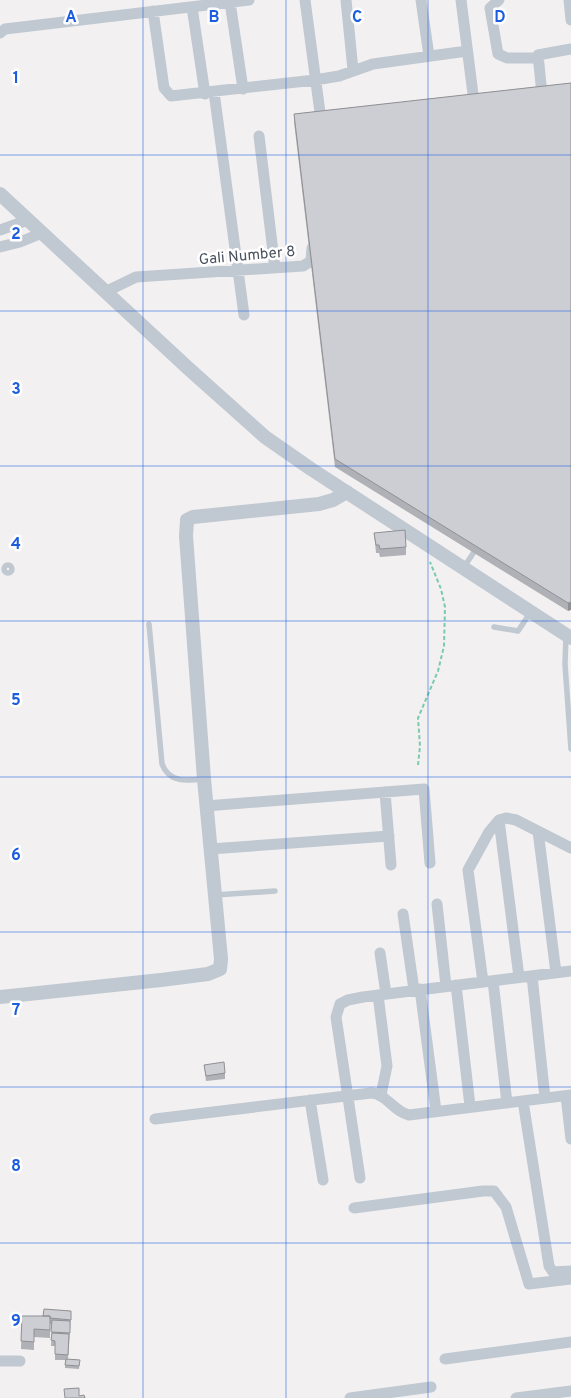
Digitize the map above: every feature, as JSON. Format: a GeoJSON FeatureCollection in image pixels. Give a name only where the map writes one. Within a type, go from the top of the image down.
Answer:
{"type":"FeatureCollection","features":[{"type":"Feature","properties":{"kind":"street"},"geometry":{"type":"LineString","coordinates":[[0,33],[5,29],[249,0]]}},
{"type":"Feature","properties":{"kind":"street"},"geometry":{"type":"LineString","coordinates":[[305,0],[320,120]]}},
{"type":"Feature","properties":{"kind":"street"},"geometry":{"type":"LineString","coordinates":[[346,0],[353,70]]}},
{"type":"Feature","properties":{"kind":"street"},"geometry":{"type":"LineString","coordinates":[[421,0],[429,56]]}},
{"type":"Feature","properties":{"kind":"street"},"geometry":{"type":"LineString","coordinates":[[461,0],[474,102]]}},
{"type":"Feature","properties":{"kind":"street"},"geometry":{"type":"LineString","coordinates":[[499,0],[490,8],[498,54],[507,58],[537,56],[571,49]]}},
{"type":"Feature","properties":{"kind":"street"},"geometry":{"type":"LineString","coordinates":[[568,0],[571,20]]}},
{"type":"Feature","properties":{"kind":"street"},"geometry":{"type":"LineString","coordinates":[[230,2],[242,89]]}},
{"type":"Feature","properties":{"kind":"street"},"geometry":{"type":"LineString","coordinates":[[192,7],[210,93],[244,315]]}},
{"type":"Feature","properties":{"kind":"street"},"geometry":{"type":"LineString","coordinates":[[153,11],[166,93],[171,96],[316,80],[373,64],[467,51]]}},
{"type":"Feature","properties":{"kind":"street"},"geometry":{"type":"LineString","coordinates":[[537,56],[537,94],[555,92]]}},
{"type":"Feature","properties":{"kind":"street"},"geometry":{"type":"LineString","coordinates":[[259,136],[275,268]]}},
{"type":"Feature","properties":{"kind":"street"},"geometry":{"type":"LineString","coordinates":[[0,194],[265,437],[569,636]]}},
{"type":"Feature","properties":{"kind":"street"},"geometry":{"type":"LineString","coordinates":[[0,230],[28,220]]}},
{"type":"Feature","properties":{"kind":"street"},"geometry":{"type":"LineString","coordinates":[[0,247],[20,242],[42,233]]}},
{"type":"Feature","properties":{"kind":"street","name":"Gali Number 8"},"geometry":{"type":"LineString","coordinates":[[105,292],[136,277],[238,271],[308,264],[313,257],[311,238]]}},
{"type":"Feature","properties":{"kind":"street"},"geometry":{"type":"LineString","coordinates":[[0,997],[216,972],[221,965],[206,806],[186,536],[187,520],[193,517],[319,504],[334,500],[347,492]]}},
{"type":"Feature","properties":{"kind":"street"},"geometry":{"type":"LineString","coordinates":[[206,806],[424,789],[430,863]]}},
{"type":"Feature","properties":{"kind":"street"},"geometry":{"type":"LineString","coordinates":[[385,792],[391,865]]}},
{"type":"Feature","properties":{"kind":"street"},"geometry":{"type":"LineString","coordinates":[[507,1103],[468,870],[489,832],[499,820],[506,818],[516,820],[571,848]]}},
{"type":"Feature","properties":{"kind":"street"},"geometry":{"type":"LineString","coordinates":[[499,820],[520,978]]}},
{"type":"Feature","properties":{"kind":"street"},"geometry":{"type":"LineString","coordinates":[[538,831],[556,973]]}},
{"type":"Feature","properties":{"kind":"street"},"geometry":{"type":"LineString","coordinates":[[210,850],[388,836]]}},
{"type":"Feature","properties":{"kind":"street"},"geometry":{"type":"LineString","coordinates":[[437,904],[470,1106]]}},
{"type":"Feature","properties":{"kind":"street"},"geometry":{"type":"LineString","coordinates":[[403,914],[436,1111]]}},
{"type":"Feature","properties":{"kind":"street"},"geometry":{"type":"LineString","coordinates":[[380,953],[387,1066],[381,1096]]}},
{"type":"Feature","properties":{"kind":"street"},"geometry":{"type":"LineString","coordinates":[[360,1178],[336,1016],[338,1007],[348,1000],[382,994],[571,971]]}},
{"type":"Feature","properties":{"kind":"street"},"geometry":{"type":"LineString","coordinates":[[532,976],[545,1098]]}},
{"type":"Feature","properties":{"kind":"street"},"geometry":{"type":"LineString","coordinates":[[155,1119],[371,1092],[381,1096],[403,1114],[568,1096],[571,1139]]}},
{"type":"Feature","properties":{"kind":"street"},"geometry":{"type":"LineString","coordinates":[[310,1100],[323,1180]]}},
{"type":"Feature","properties":{"kind":"street"},"geometry":{"type":"LineString","coordinates":[[523,1101],[549,1266],[556,1273],[571,1271]]}},
{"type":"Feature","properties":{"kind":"street"},"geometry":{"type":"LineString","coordinates":[[354,1208],[494,1191],[506,1207],[529,1284],[571,1279]]}},
{"type":"Feature","properties":{"kind":"street"},"geometry":{"type":"LineString","coordinates":[[445,1359],[571,1342]]}},
{"type":"Feature","properties":{"kind":"street"},"geometry":{"type":"LineString","coordinates":[[0,1361],[20,1361]]}},
{"type":"Feature","properties":{"kind":"street"},"geometry":{"type":"LineString","coordinates":[[350,1398],[432,1387]]}},
{"type":"Feature","properties":{"kind":"street"},"geometry":{"type":"LineString","coordinates":[[516,1398],[571,1391]]}},
{"type":"Feature","properties":{"kind":"lane"},"geometry":{"type":"LineString","coordinates":[[464,567],[480,543]]}},
{"type":"Feature","properties":{"kind":"lane"},"geometry":{"type":"LineString","coordinates":[[494,627],[513,632],[520,630],[531,611]]}},
{"type":"Feature","properties":{"kind":"lane"},"geometry":{"type":"LineString","coordinates":[[149,624],[162,764],[165,772],[179,780],[204,779]]}},
{"type":"Feature","properties":{"kind":"lane"},"geometry":{"type":"LineString","coordinates":[[569,636],[565,664],[571,749]]}},
{"type":"Feature","properties":{"kind":"lane"},"geometry":{"type":"LineString","coordinates":[[215,895],[275,891]]}},
{"type":"Feature","properties":{"kind":"path"},"geometry":{"type":"LineString","coordinates":[[418,765],[420,746],[418,718],[438,671],[444,646],[445,607],[441,590],[431,567],[430,560],[433,548]]}},
{"type":"Feature","properties":{"kind":"building"},"geometry":{"type":"Polygon","coordinates":[[[571,83],[571,602],[568,603],[335,459],[294,114],[571,83]]]}},
{"type":"Feature","properties":{"kind":"building"},"geometry":{"type":"Polygon","coordinates":[[[405,530],[406,547],[380,549],[379,545],[376,545],[374,533],[405,530]]]}},
{"type":"Feature","properties":{"kind":"building"},"geometry":{"type":"Polygon","coordinates":[[[224,1062],[225,1073],[206,1076],[204,1065],[224,1062]]]}},
{"type":"Feature","properties":{"kind":"building"},"geometry":{"type":"Polygon","coordinates":[[[44,1309],[71,1311],[71,1320],[43,1316],[44,1309]]]}},
{"type":"Feature","properties":{"kind":"building"},"geometry":{"type":"Polygon","coordinates":[[[22,1316],[50,1316],[50,1330],[34,1329],[34,1342],[21,1341],[22,1316]]]}},
{"type":"Feature","properties":{"kind":"building"},"geometry":{"type":"Polygon","coordinates":[[[52,1320],[70,1321],[70,1333],[51,1332],[52,1320]]]}},
{"type":"Feature","properties":{"kind":"building"},"geometry":{"type":"Polygon","coordinates":[[[52,1333],[69,1334],[68,1355],[55,1354],[55,1341],[51,1340],[52,1333]]]}},
{"type":"Feature","properties":{"kind":"building"},"geometry":{"type":"Polygon","coordinates":[[[66,1359],[80,1360],[79,1366],[65,1365],[66,1359]]]}},
{"type":"Feature","properties":{"kind":"building"},"geometry":{"type":"Polygon","coordinates":[[[79,1388],[79,1396],[84,1395],[85,1398],[65,1398],[64,1389],[79,1388]]]}}]}
